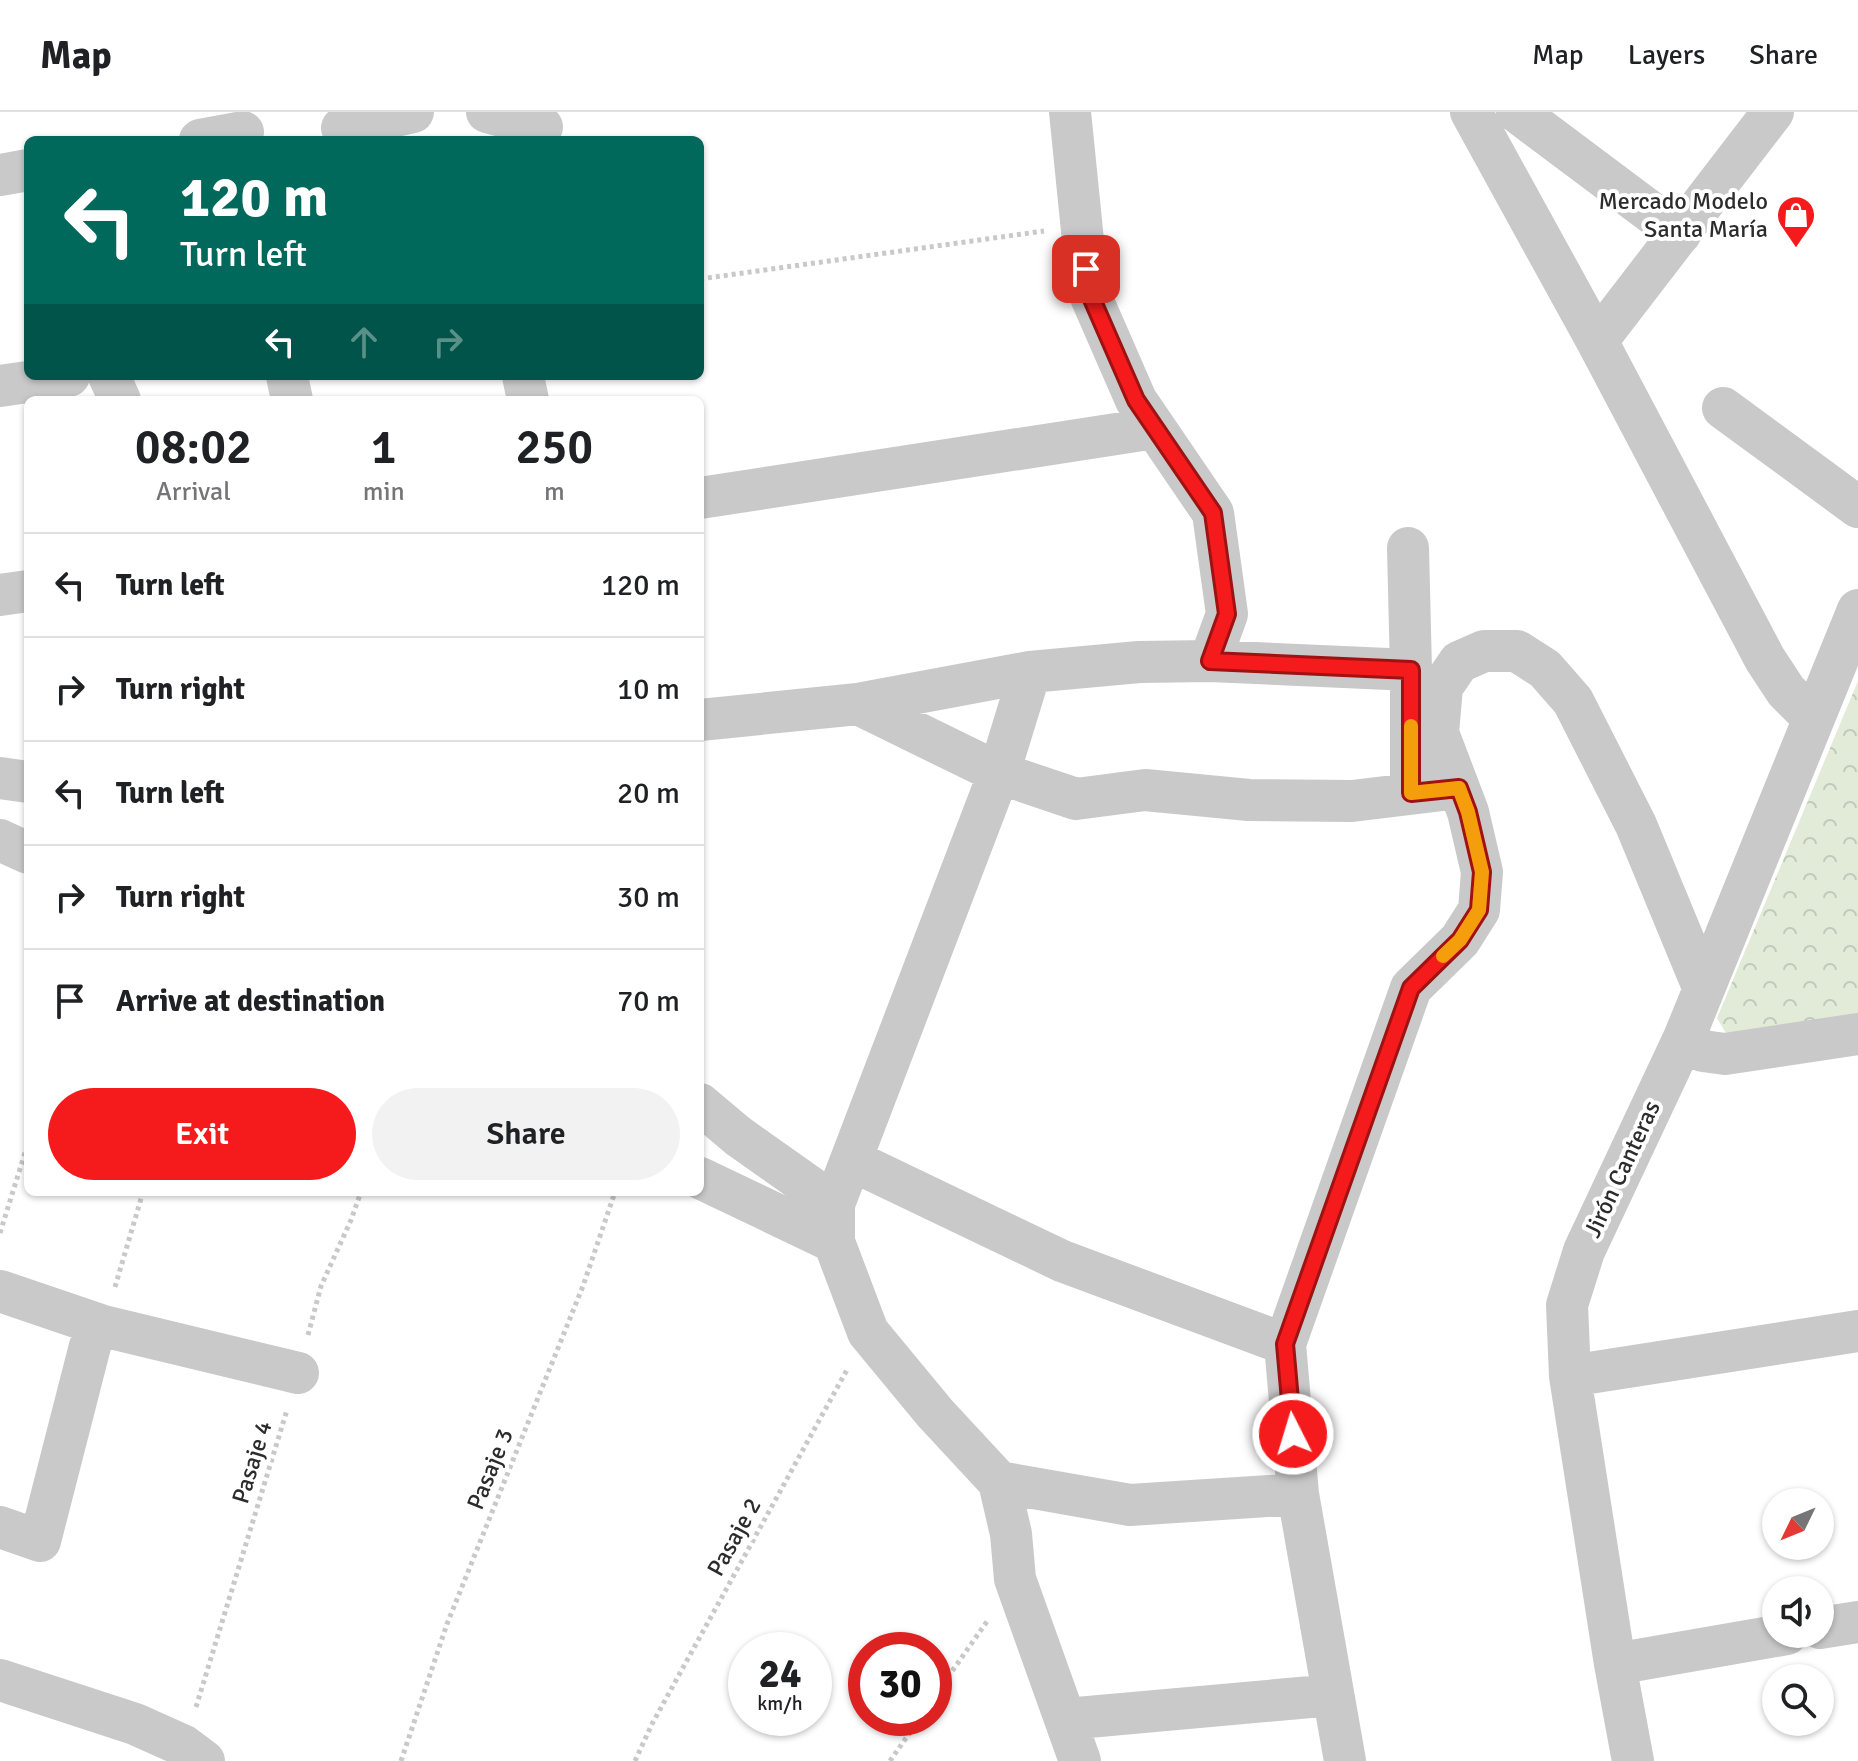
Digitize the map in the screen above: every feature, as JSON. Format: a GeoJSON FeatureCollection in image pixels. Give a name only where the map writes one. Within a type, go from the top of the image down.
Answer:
{"type":"FeatureCollection","features":[{"type":"Feature","properties":{"kind":"street"},"geometry":{"type":"LineString","coordinates":[[342,128],[413,112]]}},
{"type":"Feature","properties":{"kind":"street"},"geometry":{"type":"LineString","coordinates":[[487,112],[542,126]]}},
{"type":"Feature","properties":{"kind":"street"},"geometry":{"type":"LineString","coordinates":[[1070,112],[1088,290],[1136,400],[1213,513],[1227,614],[1210,661]]}},
{"type":"Feature","properties":{"kind":"street"},"geometry":{"type":"LineString","coordinates":[[1471,112],[1597,341],[1765,659],[1786,691],[1813,718]]}},
{"type":"Feature","properties":{"kind":"street"},"geometry":{"type":"LineString","coordinates":[[1517,112],[1680,234]]}},
{"type":"Feature","properties":{"kind":"street"},"geometry":{"type":"LineString","coordinates":[[1597,341],[1773,112]]}},
{"type":"Feature","properties":{"kind":"street"},"geometry":{"type":"LineString","coordinates":[[214,136],[242,128]]}},
{"type":"Feature","properties":{"kind":"street"},"geometry":{"type":"LineString","coordinates":[[0,175],[24,171]]}},
{"type":"Feature","properties":{"kind":"street"},"geometry":{"type":"LineString","coordinates":[[0,386],[41,380]]}},
{"type":"Feature","properties":{"kind":"street"},"geometry":{"type":"LineString","coordinates":[[1723,408],[1858,507]]}},
{"type":"Feature","properties":{"kind":"street"},"geometry":{"type":"LineString","coordinates":[[704,497],[1155,428]]}},
{"type":"Feature","properties":{"kind":"street"},"geometry":{"type":"LineString","coordinates":[[1408,548],[1411,793]]}},
{"type":"Feature","properties":{"kind":"street"},"geometry":{"type":"LineString","coordinates":[[0,595],[24,592]]}},
{"type":"Feature","properties":{"kind":"street","name":"Jirón Canteras"},"geometry":{"type":"LineString","coordinates":[[1633,1761],[1570,1376],[1567,1305],[1584,1251],[1684,1038],[1858,610]]}},
{"type":"Feature","properties":{"kind":"street"},"geometry":{"type":"LineString","coordinates":[[1345,1761],[1298,1494],[1285,1344],[1411,988],[1460,940],[1479,910],[1482,872],[1468,812],[1438,733],[1442,687],[1459,662],[1484,651],[1517,651],[1545,669],[1573,701],[1636,825],[1703,987]]}},
{"type":"Feature","properties":{"kind":"street"},"geometry":{"type":"LineString","coordinates":[[704,720],[858,704],[1030,672],[1139,662],[1210,661],[1411,670]]}},
{"type":"Feature","properties":{"kind":"street"},"geometry":{"type":"LineString","coordinates":[[834,1223],[851,1160],[999,773],[1030,672]]}},
{"type":"Feature","properties":{"kind":"street"},"geometry":{"type":"LineString","coordinates":[[858,704],[999,773],[1076,799],[1145,790],[1249,800],[1352,801],[1459,788]]}},
{"type":"Feature","properties":{"kind":"street"},"geometry":{"type":"LineString","coordinates":[[0,778],[24,781]]}},
{"type":"Feature","properties":{"kind":"street"},"geometry":{"type":"LineString","coordinates":[[0,840],[24,851]]}},
{"type":"Feature","properties":{"kind":"street"},"geometry":{"type":"LineString","coordinates":[[1684,1038],[1703,1051],[1725,1054],[1858,1034]]}},
{"type":"Feature","properties":{"kind":"street"},"geometry":{"type":"LineString","coordinates":[[704,1107],[834,1223],[868,1332],[935,1413],[999,1482],[1011,1534],[1015,1579],[1080,1761]]}},
{"type":"Feature","properties":{"kind":"street"},"geometry":{"type":"LineString","coordinates":[[851,1160],[1062,1261],[1285,1344]]}},
{"type":"Feature","properties":{"kind":"street"},"geometry":{"type":"LineString","coordinates":[[704,1179],[834,1223]]}},
{"type":"Feature","properties":{"kind":"street"},"geometry":{"type":"LineString","coordinates":[[0,1291],[97,1336],[298,1373]]}},
{"type":"Feature","properties":{"kind":"street"},"geometry":{"type":"LineString","coordinates":[[1570,1376],[1858,1331]]}},
{"type":"Feature","properties":{"kind":"street"},"geometry":{"type":"LineString","coordinates":[[0,1527],[40,1541],[97,1336]]}},
{"type":"Feature","properties":{"kind":"street"},"geometry":{"type":"LineString","coordinates":[[999,1482],[1130,1505],[1298,1494]]}},
{"type":"Feature","properties":{"kind":"street"},"geometry":{"type":"LineString","coordinates":[[1834,1626],[1858,1622]]}},
{"type":"Feature","properties":{"kind":"street"},"geometry":{"type":"LineString","coordinates":[[1615,1664],[1762,1638]]}},
{"type":"Feature","properties":{"kind":"street"},"geometry":{"type":"LineString","coordinates":[[0,1680],[135,1724],[194,1753]]}},
{"type":"Feature","properties":{"kind":"street"},"geometry":{"type":"LineString","coordinates":[[1066,1719],[1333,1695]]}},
{"type":"Feature","properties":{"kind":"path"},"geometry":{"type":"LineString","coordinates":[[704,278],[1081,226]]}},
{"type":"Feature","properties":{"kind":"path"},"geometry":{"type":"LineString","coordinates":[[0,1233],[24,1156]]}},
{"type":"Feature","properties":{"kind":"path"},"geometry":{"type":"LineString","coordinates":[[97,1336],[142,1196]]}},
{"type":"Feature","properties":{"kind":"path","name":"Pasaje 4"},"geometry":{"type":"LineString","coordinates":[[194,1753],[321,1286],[360,1196]]}},
{"type":"Feature","properties":{"kind":"path","name":"Pasaje 3"},"geometry":{"type":"LineString","coordinates":[[401,1761],[447,1624],[583,1286],[614,1196]]}},
{"type":"Feature","properties":{"kind":"path","name":"Pasaje 2"},"geometry":{"type":"LineString","coordinates":[[635,1761],[659,1710],[868,1332]]}},
{"type":"Feature","properties":{"kind":"path"},"geometry":{"type":"LineString","coordinates":[[952,1671],[1015,1579]]}},
{"type":"Feature","properties":{"kind":"path"},"geometry":{"type":"LineString","coordinates":[[890,1761],[907,1736]]}},
{"type":"Feature","properties":{"kind":"green space"},"geometry":{"type":"Polygon","coordinates":[[[1858,681],[1858,1020],[1730,1040],[1717,1018],[1858,681]]]}},
{"type":"Feature","properties":{"kind":"slow traffic"},"geometry":{"type":"LineString","coordinates":[[1411,726],[1411,793],[1459,788],[1482,872],[1479,910],[1460,940],[1443,956]]}},
{"type":"Feature","properties":{"kind":"place","name":"Mercado Modelo Santa María"},"geometry":{"type":"Point","coordinates":[1796,249]}},
{"type":"Feature","properties":{"kind":"route"},"geometry":{"type":"LineString","coordinates":[[1086,269],[1088,290],[1136,400],[1213,513],[1227,614],[1210,661],[1411,670],[1411,793],[1459,788],[1482,872],[1479,910],[1460,940],[1411,988],[1285,1344],[1293,1434]]}}]}
